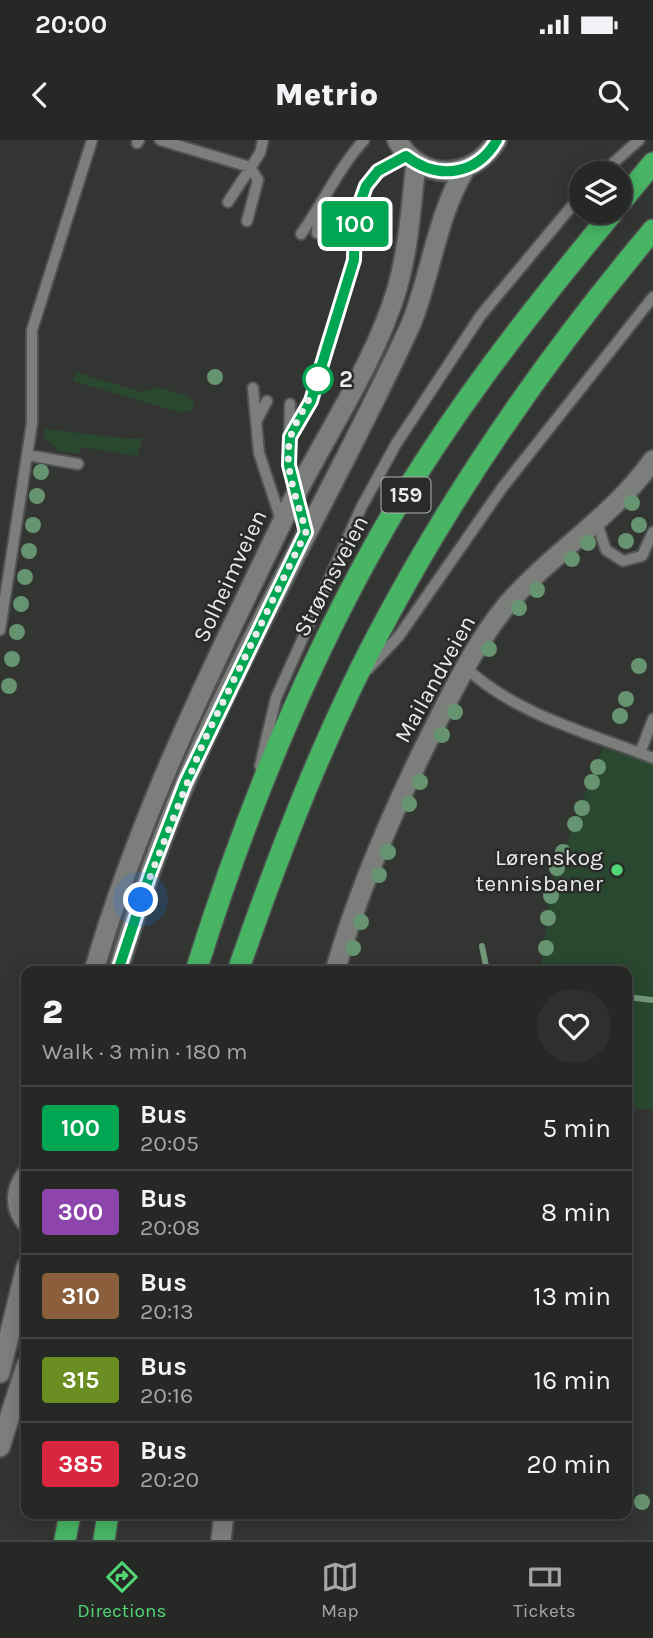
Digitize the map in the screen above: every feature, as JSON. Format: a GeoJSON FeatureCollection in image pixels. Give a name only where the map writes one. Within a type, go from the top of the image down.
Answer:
{"type":"FeatureCollection","features":[{"type":"Feature","properties":{"kind":"highway"},"geometry":{"type":"LineString","coordinates":[[632,188],[653,163]]}},
{"type":"Feature","properties":{"kind":"highway","name":"Strømsveien"},"geometry":{"type":"LineString","coordinates":[[198,966],[250,808],[297,698],[375,545],[505,348],[603,224]]}},
{"type":"Feature","properties":{"kind":"highway","name":"159"},"geometry":{"type":"LineString","coordinates":[[241,966],[284,844],[355,684],[418,562],[497,436],[539,376],[653,230]]}},
{"type":"Feature","properties":{"kind":"highway"},"geometry":{"type":"LineString","coordinates":[[65,1540],[69,1519]]}},
{"type":"Feature","properties":{"kind":"highway"},"geometry":{"type":"LineString","coordinates":[[104,1540],[107,1519]]}},
{"type":"Feature","properties":{"kind":"main road"},"geometry":{"type":"LineString","coordinates":[[406,153],[436,171],[464,171],[482,160],[497,140]]}},
{"type":"Feature","properties":{"kind":"main road","name":"Solheimveien"},"geometry":{"type":"LineString","coordinates":[[96,966],[125,872],[166,770],[296,494],[363,369],[387,318],[408,240],[406,153]]}},
{"type":"Feature","properties":{"kind":"main road","name":"Solheimveien"},"geometry":{"type":"LineString","coordinates":[[120,966],[150,874],[185,783],[306,532],[411,324],[430,273],[445,211],[464,171]]}},
{"type":"Feature","properties":{"kind":"main road","name":"Mailandveien"},"geometry":{"type":"LineString","coordinates":[[337,966],[379,845],[465,667],[508,604],[626,495],[653,460]]}},
{"type":"Feature","properties":{"kind":"main road"},"geometry":{"type":"LineString","coordinates":[[21,1182],[17,1200],[21,1210]]}},
{"type":"Feature","properties":{"kind":"main road"},"geometry":{"type":"LineString","coordinates":[[0,1373],[21,1287]]}},
{"type":"Feature","properties":{"kind":"main road"},"geometry":{"type":"LineString","coordinates":[[0,1447],[21,1382]]}},
{"type":"Feature","properties":{"kind":"main road"},"geometry":{"type":"LineString","coordinates":[[221,1540],[223,1519]]}},
{"type":"Feature","properties":{"kind":"lane"},"geometry":{"type":"LineString","coordinates":[[0,630],[32,423],[32,330],[92,140]]}},
{"type":"Feature","properties":{"kind":"lane"},"geometry":{"type":"LineString","coordinates":[[160,140],[250,167],[258,180],[247,221]]}},
{"type":"Feature","properties":{"kind":"lane"},"geometry":{"type":"LineString","coordinates":[[228,202],[260,153],[263,140]]}},
{"type":"Feature","properties":{"kind":"lane"},"geometry":{"type":"LineString","coordinates":[[301,234],[340,169],[364,140]]}},
{"type":"Feature","properties":{"kind":"lane"},"geometry":{"type":"LineString","coordinates":[[615,161],[639,140]]}},
{"type":"Feature","properties":{"kind":"lane"},"geometry":{"type":"LineString","coordinates":[[339,243],[355,217],[372,177],[406,153]]}},
{"type":"Feature","properties":{"kind":"lane"},"geometry":{"type":"LineString","coordinates":[[317,233],[319,208]]}},
{"type":"Feature","properties":{"kind":"lane"},"geometry":{"type":"LineString","coordinates":[[250,808],[276,698],[361,508],[396,444],[481,315],[569,208]]}},
{"type":"Feature","properties":{"kind":"lane"},"geometry":{"type":"LineString","coordinates":[[352,265],[355,217]]}},
{"type":"Feature","properties":{"kind":"lane"},"geometry":{"type":"LineString","coordinates":[[355,684],[399,636],[449,559],[502,488],[653,297]]}},
{"type":"Feature","properties":{"kind":"lane"},"geometry":{"type":"LineString","coordinates":[[253,388],[259,453],[282,523]]}},
{"type":"Feature","properties":{"kind":"lane"},"geometry":{"type":"LineString","coordinates":[[290,437],[314,392]]}},
{"type":"Feature","properties":{"kind":"lane"},"geometry":{"type":"LineString","coordinates":[[256,422],[267,401]]}},
{"type":"Feature","properties":{"kind":"lane"},"geometry":{"type":"LineString","coordinates":[[290,404],[289,465],[306,532]]}},
{"type":"Feature","properties":{"kind":"lane"},"geometry":{"type":"LineString","coordinates":[[27,455],[78,464]]}},
{"type":"Feature","properties":{"kind":"lane"},"geometry":{"type":"LineString","coordinates":[[597,523],[606,550],[623,561],[642,556],[653,533]]}},
{"type":"Feature","properties":{"kind":"lane"},"geometry":{"type":"LineString","coordinates":[[465,667],[512,701],[653,758]]}},
{"type":"Feature","properties":{"kind":"lane"},"geometry":{"type":"LineString","coordinates":[[640,753],[653,719]]}},
{"type":"Feature","properties":{"kind":"green space"},"geometry":{"type":"Polygon","coordinates":[[[76,372],[141,392],[157,387],[188,396],[194,402],[193,409],[182,413],[73,381],[76,372]]]}},
{"type":"Feature","properties":{"kind":"green space"},"geometry":{"type":"Polygon","coordinates":[[[45,429],[130,439],[143,438],[137,456],[81,447],[79,454],[59,451],[43,436],[45,429]]]}},
{"type":"Feature","properties":{"kind":"green space","name":"Lørenskog tennisbaner"},"geometry":{"type":"Polygon","coordinates":[[[603,747],[653,763],[653,997],[632,998],[632,966],[542,966],[551,884],[603,747]]]}},
{"type":"Feature","properties":{"kind":"green space"},"geometry":{"type":"Polygon","coordinates":[[[653,999],[653,1110],[632,1108],[632,1000],[653,999]]]}},
{"type":"Feature","properties":{"kind":"waterway"},"geometry":{"type":"LineString","coordinates":[[482,946],[486,966]]}},
{"type":"Feature","properties":{"kind":"waterway"},"geometry":{"type":"LineString","coordinates":[[632,998],[653,1000]]}},
{"type":"Feature","properties":{"kind":"bus line","name":"100"},"geometry":{"type":"LineString","coordinates":[[120,966],[150,874],[185,783],[306,532],[289,465],[290,437],[311,401],[354,260],[355,217],[366,186],[378,171],[406,156],[436,171],[464,171],[482,160],[497,140]]}},
{"type":"Feature","properties":{"kind":"place","name":"2"},"geometry":{"type":"Point","coordinates":[318,379]}},
{"type":"Feature","properties":{"kind":"place","name":"Lørenskog tennisbaner"},"geometry":{"type":"Point","coordinates":[617,870]}},
{"type":"Feature","properties":{"kind":"route"},"geometry":{"type":"LineString","coordinates":[[141,900],[185,783],[306,532],[289,465],[290,437],[311,401],[318,379]]}}]}
